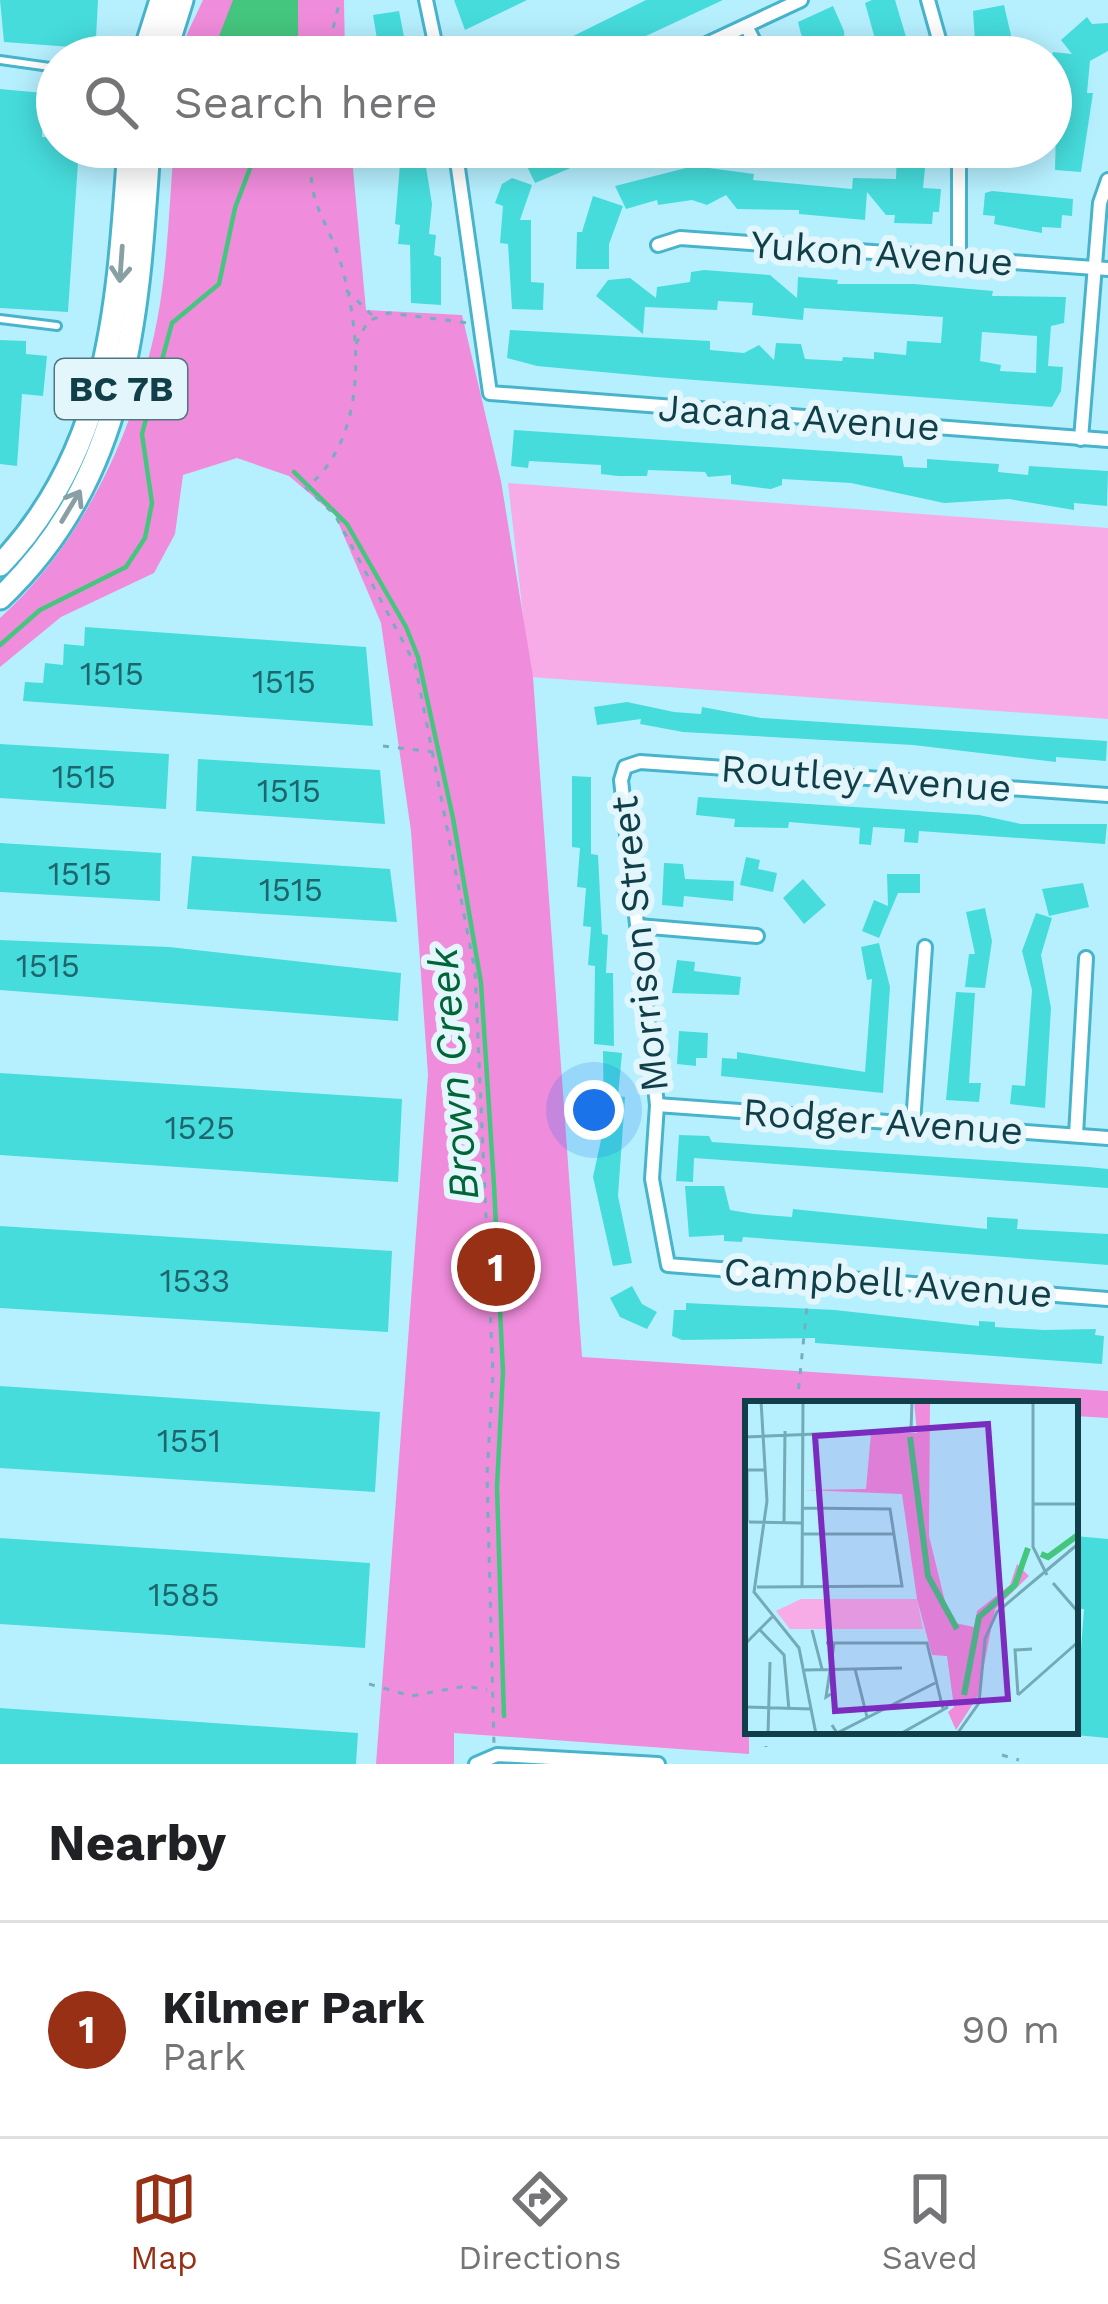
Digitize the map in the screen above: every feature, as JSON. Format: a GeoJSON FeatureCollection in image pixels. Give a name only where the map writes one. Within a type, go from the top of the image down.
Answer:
{"type":"FeatureCollection","features":[{"type":"Feature","properties":{"kind":"highway"},"geometry":{"type":"LineString","coordinates":[[149,36],[160,0]]}},
{"type":"Feature","properties":{"kind":"highway"},"geometry":{"type":"LineString","coordinates":[[171,36],[182,0]]}},
{"type":"Feature","properties":{"kind":"highway","name":"BC 7B"},"geometry":{"type":"LineString","coordinates":[[0,565],[47,507],[93,416],[114,331],[127,168]]}},
{"type":"Feature","properties":{"kind":"highway","name":"BC 7B"},"geometry":{"type":"LineString","coordinates":[[0,598],[63,520],[110,426],[134,338],[147,168]]}},
{"type":"Feature","properties":{"kind":"street"},"geometry":{"type":"LineString","coordinates":[[426,0],[434,36]]}},
{"type":"Feature","properties":{"kind":"street"},"geometry":{"type":"LineString","coordinates":[[725,36],[801,0]]}},
{"type":"Feature","properties":{"kind":"street"},"geometry":{"type":"LineString","coordinates":[[928,0],[938,36]]}},
{"type":"Feature","properties":{"kind":"street"},"geometry":{"type":"LineString","coordinates":[[746,26],[751,36]]}},
{"type":"Feature","properties":{"kind":"street"},"geometry":{"type":"LineString","coordinates":[[458,168],[479,324]]}},
{"type":"Feature","properties":{"kind":"street"},"geometry":{"type":"LineString","coordinates":[[959,168],[959,258]]}},
{"type":"Feature","properties":{"kind":"street"},"geometry":{"type":"LineString","coordinates":[[1081,439],[1101,269],[1100,202],[1108,180]]}},
{"type":"Feature","properties":{"kind":"street","name":"Yukon Avenue"},"geometry":{"type":"LineString","coordinates":[[658,245],[680,238],[1101,269]]}},
{"type":"Feature","properties":{"kind":"street","name":"Jacana Avenue"},"geometry":{"type":"LineString","coordinates":[[479,324],[490,393],[1108,440]]}},
{"type":"Feature","properties":{"kind":"street","name":"Routley Avenue"},"geometry":{"type":"LineString","coordinates":[[626,766],[656,763],[1108,795]]}},
{"type":"Feature","properties":{"kind":"street","name":"Morrison Street"},"geometry":{"type":"LineString","coordinates":[[626,766],[621,784],[657,1105],[652,1179],[668,1265]]}},
{"type":"Feature","properties":{"kind":"street"},"geometry":{"type":"LineString","coordinates":[[638,926],[757,936]]}},
{"type":"Feature","properties":{"kind":"street"},"geometry":{"type":"LineString","coordinates":[[913,1124],[925,947]]}},
{"type":"Feature","properties":{"kind":"street"},"geometry":{"type":"LineString","coordinates":[[1076,1135],[1086,958]]}},
{"type":"Feature","properties":{"kind":"street","name":"Rodger Avenue"},"geometry":{"type":"LineString","coordinates":[[657,1105],[1108,1138]]}},
{"type":"Feature","properties":{"kind":"street","name":"Campbell Avenue"},"geometry":{"type":"LineString","coordinates":[[668,1265],[1108,1299]]}},
{"type":"Feature","properties":{"kind":"street"},"geometry":{"type":"LineString","coordinates":[[477,1763],[494,1755],[658,1764]]}},
{"type":"Feature","properties":{"kind":"lane"},"geometry":{"type":"LineString","coordinates":[[0,60],[36,65]]}},
{"type":"Feature","properties":{"kind":"lane"},"geometry":{"type":"LineString","coordinates":[[0,319],[57,326]]}},
{"type":"Feature","properties":{"kind":"path"},"geometry":{"type":"LineString","coordinates":[[331,36],[340,0]]}},
{"type":"Feature","properties":{"kind":"path"},"geometry":{"type":"LineString","coordinates":[[310,168],[308,190],[346,290],[355,346],[355,382],[340,452],[310,485],[334,515],[406,639],[435,752],[475,971],[493,1375],[488,1690],[494,1755]]}},
{"type":"Feature","properties":{"kind":"path"},"geometry":{"type":"LineString","coordinates":[[346,290],[375,318]]}},
{"type":"Feature","properties":{"kind":"path"},"geometry":{"type":"LineString","coordinates":[[355,346],[362,328],[389,313],[479,324]]}},
{"type":"Feature","properties":{"kind":"path"},"geometry":{"type":"LineString","coordinates":[[383,746],[435,752]]}},
{"type":"Feature","properties":{"kind":"path"},"geometry":{"type":"LineString","coordinates":[[797,1401],[810,1276]]}},
{"type":"Feature","properties":{"kind":"path"},"geometry":{"type":"LineString","coordinates":[[370,1684],[411,1696],[466,1686],[488,1690]]}},
{"type":"Feature","properties":{"kind":"path"},"geometry":{"type":"LineString","coordinates":[[766,1734],[766,1747]]}},
{"type":"Feature","properties":{"kind":"path"},"geometry":{"type":"LineString","coordinates":[[1002,1755],[1018,1760]]}},
{"type":"Feature","properties":{"kind":"shaded area"},"geometry":{"type":"Polygon","coordinates":[[[203,0],[344,0],[345,36],[187,34],[203,0]]]}},
{"type":"Feature","properties":{"kind":"shaded area"},"geometry":{"type":"Polygon","coordinates":[[[233,0],[298,0],[298,36],[219,36],[233,0]]]}},
{"type":"Feature","properties":{"kind":"shaded area"},"geometry":{"type":"Polygon","coordinates":[[[172,168],[353,168],[366,310],[462,315],[501,481],[533,677],[582,1357],[1108,1391],[1108,1418],[1078,1416],[1078,1401],[745,1401],[745,1734],[749,1734],[749,1754],[454,1733],[454,1764],[376,1764],[428,1075],[411,831],[381,623],[335,515],[289,476],[237,458],[183,475],[175,534],[154,573],[61,617],[0,667],[0,618],[56,555],[120,444],[147,362],[166,256],[172,168]]]}},
{"type":"Feature","properties":{"kind":"shaded area"},"geometry":{"type":"Polygon","coordinates":[[[508,483],[1108,528],[1108,719],[530,677],[508,483]]]}},
{"type":"Feature","properties":{"kind":"building"},"geometry":{"type":"Polygon","coordinates":[[[0,0],[98,0],[96,36],[36,36],[36,44],[4,42],[0,0]]]}},
{"type":"Feature","properties":{"kind":"building"},"geometry":{"type":"Polygon","coordinates":[[[454,0],[527,0],[465,30],[454,0]]]}},
{"type":"Feature","properties":{"kind":"building"},"geometry":{"type":"Polygon","coordinates":[[[646,0],[723,0],[646,36],[573,36],[646,0]]]}},
{"type":"Feature","properties":{"kind":"building"},"geometry":{"type":"Polygon","coordinates":[[[895,0],[906,36],[874,36],[865,3],[895,0]]]}},
{"type":"Feature","properties":{"kind":"building"},"geometry":{"type":"Polygon","coordinates":[[[1004,5],[1011,36],[975,36],[973,11],[1004,5]]]}},
{"type":"Feature","properties":{"kind":"building"},"geometry":{"type":"Polygon","coordinates":[[[833,6],[844,36],[802,36],[798,22],[833,6]]]}},
{"type":"Feature","properties":{"kind":"building"},"geometry":{"type":"Polygon","coordinates":[[[399,11],[404,36],[376,36],[373,15],[399,11]]]}},
{"type":"Feature","properties":{"kind":"building"},"geometry":{"type":"Polygon","coordinates":[[[1087,17],[1092,24],[1108,23],[1108,51],[1090,61],[1087,93],[1093,93],[1081,172],[1055,170],[1072,168],[1072,36],[1066,36],[1087,17]]]}},
{"type":"Feature","properties":{"kind":"building"},"geometry":{"type":"Polygon","coordinates":[[[0,89],[36,92],[36,168],[78,168],[68,312],[0,308],[0,89]]]}},
{"type":"Feature","properties":{"kind":"building"},"geometry":{"type":"Polygon","coordinates":[[[400,168],[426,168],[432,204],[429,234],[436,235],[434,255],[441,257],[441,305],[411,303],[410,245],[398,244],[400,225],[395,224],[400,168]]]}},
{"type":"Feature","properties":{"kind":"building"},"geometry":{"type":"Polygon","coordinates":[[[528,168],[570,168],[535,183],[528,168]]]}},
{"type":"Feature","properties":{"kind":"building"},"geometry":{"type":"Polygon","coordinates":[[[686,168],[852,189],[853,178],[896,179],[896,168],[925,168],[923,188],[941,189],[939,212],[933,212],[932,224],[894,223],[895,215],[886,215],[867,192],[865,220],[799,214],[799,210],[737,209],[726,195],[707,205],[692,200],[658,205],[657,200],[626,209],[615,186],[686,168]]]}},
{"type":"Feature","properties":{"kind":"building"},"geometry":{"type":"Polygon","coordinates":[[[512,178],[532,185],[520,220],[531,220],[531,282],[544,283],[543,310],[512,309],[508,244],[500,243],[503,206],[495,203],[502,184],[512,178]]]}},
{"type":"Feature","properties":{"kind":"building"},"geometry":{"type":"Polygon","coordinates":[[[985,193],[1073,199],[1072,216],[1062,215],[1061,228],[1042,227],[1042,233],[994,224],[995,216],[983,215],[985,193]]]}},
{"type":"Feature","properties":{"kind":"building"},"geometry":{"type":"Polygon","coordinates":[[[593,196],[623,206],[609,244],[609,269],[576,269],[577,232],[582,232],[593,196]]]}},
{"type":"Feature","properties":{"kind":"building"},"geometry":{"type":"Polygon","coordinates":[[[691,272],[770,275],[797,298],[798,277],[838,280],[837,284],[993,291],[992,296],[1066,297],[1064,323],[1051,326],[1048,366],[1063,367],[1061,391],[1052,407],[656,377],[537,366],[507,358],[510,330],[710,341],[710,350],[744,353],[759,345],[774,360],[776,343],[801,344],[805,359],[842,361],[843,357],[874,359],[874,352],[906,355],[907,341],[941,343],[943,317],[804,308],[803,320],[752,315],[753,303],[718,301],[717,310],[645,307],[643,334],[596,296],[608,280],[630,278],[656,298],[657,287],[690,282],[691,272]],[[982,332],[980,361],[1001,365],[1000,371],[1036,373],[1037,336],[982,332]]]}},
{"type":"Feature","properties":{"kind":"building"},"geometry":{"type":"Polygon","coordinates":[[[0,340],[26,341],[26,354],[47,356],[43,396],[22,394],[17,466],[0,464],[0,340]]]}},
{"type":"Feature","properties":{"kind":"building"},"geometry":{"type":"Polygon","coordinates":[[[514,430],[902,456],[904,467],[927,468],[927,459],[999,464],[998,472],[1028,475],[1029,466],[1108,471],[1107,506],[1074,503],[1074,510],[1009,499],[944,503],[851,483],[782,479],[782,485],[771,489],[731,484],[731,475],[708,477],[705,472],[648,470],[647,476],[618,476],[601,474],[601,465],[529,461],[528,468],[511,466],[514,430]]]}},
{"type":"Feature","properties":{"kind":"building"},"geometry":{"type":"Polygon","coordinates":[[[85,627],[366,647],[373,726],[23,701],[25,682],[43,683],[45,663],[63,665],[64,644],[84,646],[85,627]]]}},
{"type":"Feature","properties":{"kind":"building"},"geometry":{"type":"Polygon","coordinates":[[[627,702],[674,712],[701,714],[702,707],[761,718],[1107,741],[1106,761],[1056,757],[1056,762],[913,745],[683,732],[640,724],[641,719],[597,725],[594,707],[627,702]]]}},
{"type":"Feature","properties":{"kind":"building"},"geometry":{"type":"Polygon","coordinates":[[[0,744],[169,754],[166,809],[0,798],[0,744]]]}},
{"type":"Feature","properties":{"kind":"building"},"geometry":{"type":"Polygon","coordinates":[[[198,759],[380,770],[385,824],[196,811],[198,759]]]}},
{"type":"Feature","properties":{"kind":"building"},"geometry":{"type":"Polygon","coordinates":[[[572,776],[591,777],[591,854],[598,855],[602,934],[608,935],[606,973],[613,973],[614,1046],[594,1044],[595,966],[588,965],[591,927],[583,926],[586,888],[577,887],[580,848],[572,847],[572,776]]]}},
{"type":"Feature","properties":{"kind":"building"},"geometry":{"type":"Polygon","coordinates":[[[698,797],[979,815],[1021,824],[1107,824],[1105,844],[919,831],[918,843],[904,842],[905,829],[873,827],[871,845],[859,844],[860,828],[789,822],[788,828],[734,827],[735,819],[696,815],[698,797]]]}},
{"type":"Feature","properties":{"kind":"building"},"geometry":{"type":"Polygon","coordinates":[[[0,843],[161,853],[160,901],[0,892],[0,843]]]}},
{"type":"Feature","properties":{"kind":"building"},"geometry":{"type":"Polygon","coordinates":[[[192,856],[390,869],[397,922],[187,909],[192,856]]]}},
{"type":"Feature","properties":{"kind":"building"},"geometry":{"type":"Polygon","coordinates":[[[746,857],[760,860],[758,869],[777,873],[773,892],[740,885],[746,857]]]}},
{"type":"Feature","properties":{"kind":"building"},"geometry":{"type":"Polygon","coordinates":[[[664,863],[683,864],[685,879],[734,881],[733,901],[684,896],[683,907],[662,905],[664,863]]]}},
{"type":"Feature","properties":{"kind":"building"},"geometry":{"type":"Polygon","coordinates":[[[887,874],[920,874],[920,893],[898,893],[879,938],[862,931],[874,900],[888,906],[887,874]]]}},
{"type":"Feature","properties":{"kind":"building"},"geometry":{"type":"Polygon","coordinates":[[[803,879],[826,905],[804,924],[783,898],[803,879]]]}},
{"type":"Feature","properties":{"kind":"building"},"geometry":{"type":"Polygon","coordinates":[[[1083,883],[1089,907],[1049,916],[1042,889],[1083,883]]]}},
{"type":"Feature","properties":{"kind":"building"},"geometry":{"type":"Polygon","coordinates":[[[985,908],[992,941],[985,988],[965,987],[969,954],[975,954],[966,912],[985,908]]]}},
{"type":"Feature","properties":{"kind":"building"},"geometry":{"type":"Polygon","coordinates":[[[1036,913],[1052,918],[1041,955],[1051,1008],[1045,1108],[1010,1104],[1012,1085],[1025,1086],[1032,990],[1022,951],[1036,913]]]}},
{"type":"Feature","properties":{"kind":"building"},"geometry":{"type":"Polygon","coordinates":[[[0,940],[169,947],[401,973],[398,1021],[0,990],[0,940]]]}},
{"type":"Feature","properties":{"kind":"building"},"geometry":{"type":"Polygon","coordinates":[[[879,943],[890,987],[883,1093],[721,1076],[722,1058],[737,1059],[737,1052],[865,1072],[872,979],[867,980],[861,947],[879,943]]]}},
{"type":"Feature","properties":{"kind":"building"},"geometry":{"type":"Polygon","coordinates":[[[677,960],[695,962],[694,971],[741,977],[739,995],[672,993],[677,960]]]}},
{"type":"Feature","properties":{"kind":"building"},"geometry":{"type":"Polygon","coordinates":[[[956,992],[975,993],[969,1083],[981,1083],[979,1102],[946,1100],[956,992]]]}},
{"type":"Feature","properties":{"kind":"building"},"geometry":{"type":"Polygon","coordinates":[[[679,1031],[708,1033],[707,1058],[696,1058],[696,1066],[677,1064],[679,1031]]]}},
{"type":"Feature","properties":{"kind":"building"},"geometry":{"type":"Polygon","coordinates":[[[603,1051],[622,1053],[618,1096],[625,1097],[618,1196],[632,1263],[613,1266],[593,1177],[604,1126],[603,1051]]]}},
{"type":"Feature","properties":{"kind":"building"},"geometry":{"type":"Polygon","coordinates":[[[0,1073],[402,1099],[398,1182],[0,1155],[0,1073]]]}},
{"type":"Feature","properties":{"kind":"building"},"geometry":{"type":"Polygon","coordinates":[[[679,1135],[709,1136],[712,1142],[1108,1169],[1108,1188],[694,1158],[693,1182],[676,1181],[679,1135]]]}},
{"type":"Feature","properties":{"kind":"building"},"geometry":{"type":"Polygon","coordinates":[[[685,1186],[724,1186],[730,1210],[754,1214],[792,1217],[793,1209],[987,1229],[987,1217],[1018,1219],[1017,1229],[1108,1234],[1108,1265],[743,1237],[742,1242],[724,1241],[724,1235],[689,1237],[685,1186]]]}},
{"type":"Feature","properties":{"kind":"building"},"geometry":{"type":"Polygon","coordinates":[[[0,1226],[392,1251],[388,1332],[0,1308],[0,1226]]]}},
{"type":"Feature","properties":{"kind":"building"},"geometry":{"type":"Polygon","coordinates":[[[632,1286],[642,1304],[657,1312],[647,1329],[620,1317],[610,1298],[632,1286]]]}},
{"type":"Feature","properties":{"kind":"building"},"geometry":{"type":"Polygon","coordinates":[[[686,1303],[835,1310],[979,1326],[979,1321],[995,1322],[995,1327],[1096,1329],[1095,1335],[1104,1336],[1102,1364],[815,1343],[815,1338],[682,1340],[672,1336],[674,1310],[686,1310],[686,1303]]]}},
{"type":"Feature","properties":{"kind":"building"},"geometry":{"type":"Polygon","coordinates":[[[0,1386],[380,1412],[375,1492],[0,1468],[0,1386]]]}},
{"type":"Feature","properties":{"kind":"building"},"geometry":{"type":"Polygon","coordinates":[[[1078,1536],[1108,1539],[1108,1738],[1075,1735],[1084,1609],[1078,1609],[1078,1536]]]}},
{"type":"Feature","properties":{"kind":"building"},"geometry":{"type":"Polygon","coordinates":[[[0,1538],[370,1563],[365,1648],[0,1624],[0,1538]]]}},
{"type":"Feature","properties":{"kind":"building"},"geometry":{"type":"Polygon","coordinates":[[[0,1708],[358,1733],[356,1764],[0,1764],[0,1708]]]}},
{"type":"Feature","properties":{"kind":"waterway"},"geometry":{"type":"LineString","coordinates":[[0,645],[40,610],[126,567],[145,538],[152,503],[142,434],[172,323],[219,284],[235,208],[250,168]]}},
{"type":"Feature","properties":{"kind":"waterway","name":"Brown Creek"},"geometry":{"type":"LineString","coordinates":[[294,472],[347,524],[418,657],[453,818],[481,983],[503,1372],[497,1487],[504,1716]]}},
{"type":"Feature","properties":{"kind":"place","name":"Kilmer Park"},"geometry":{"type":"Point","coordinates":[496,1267]}}]}
